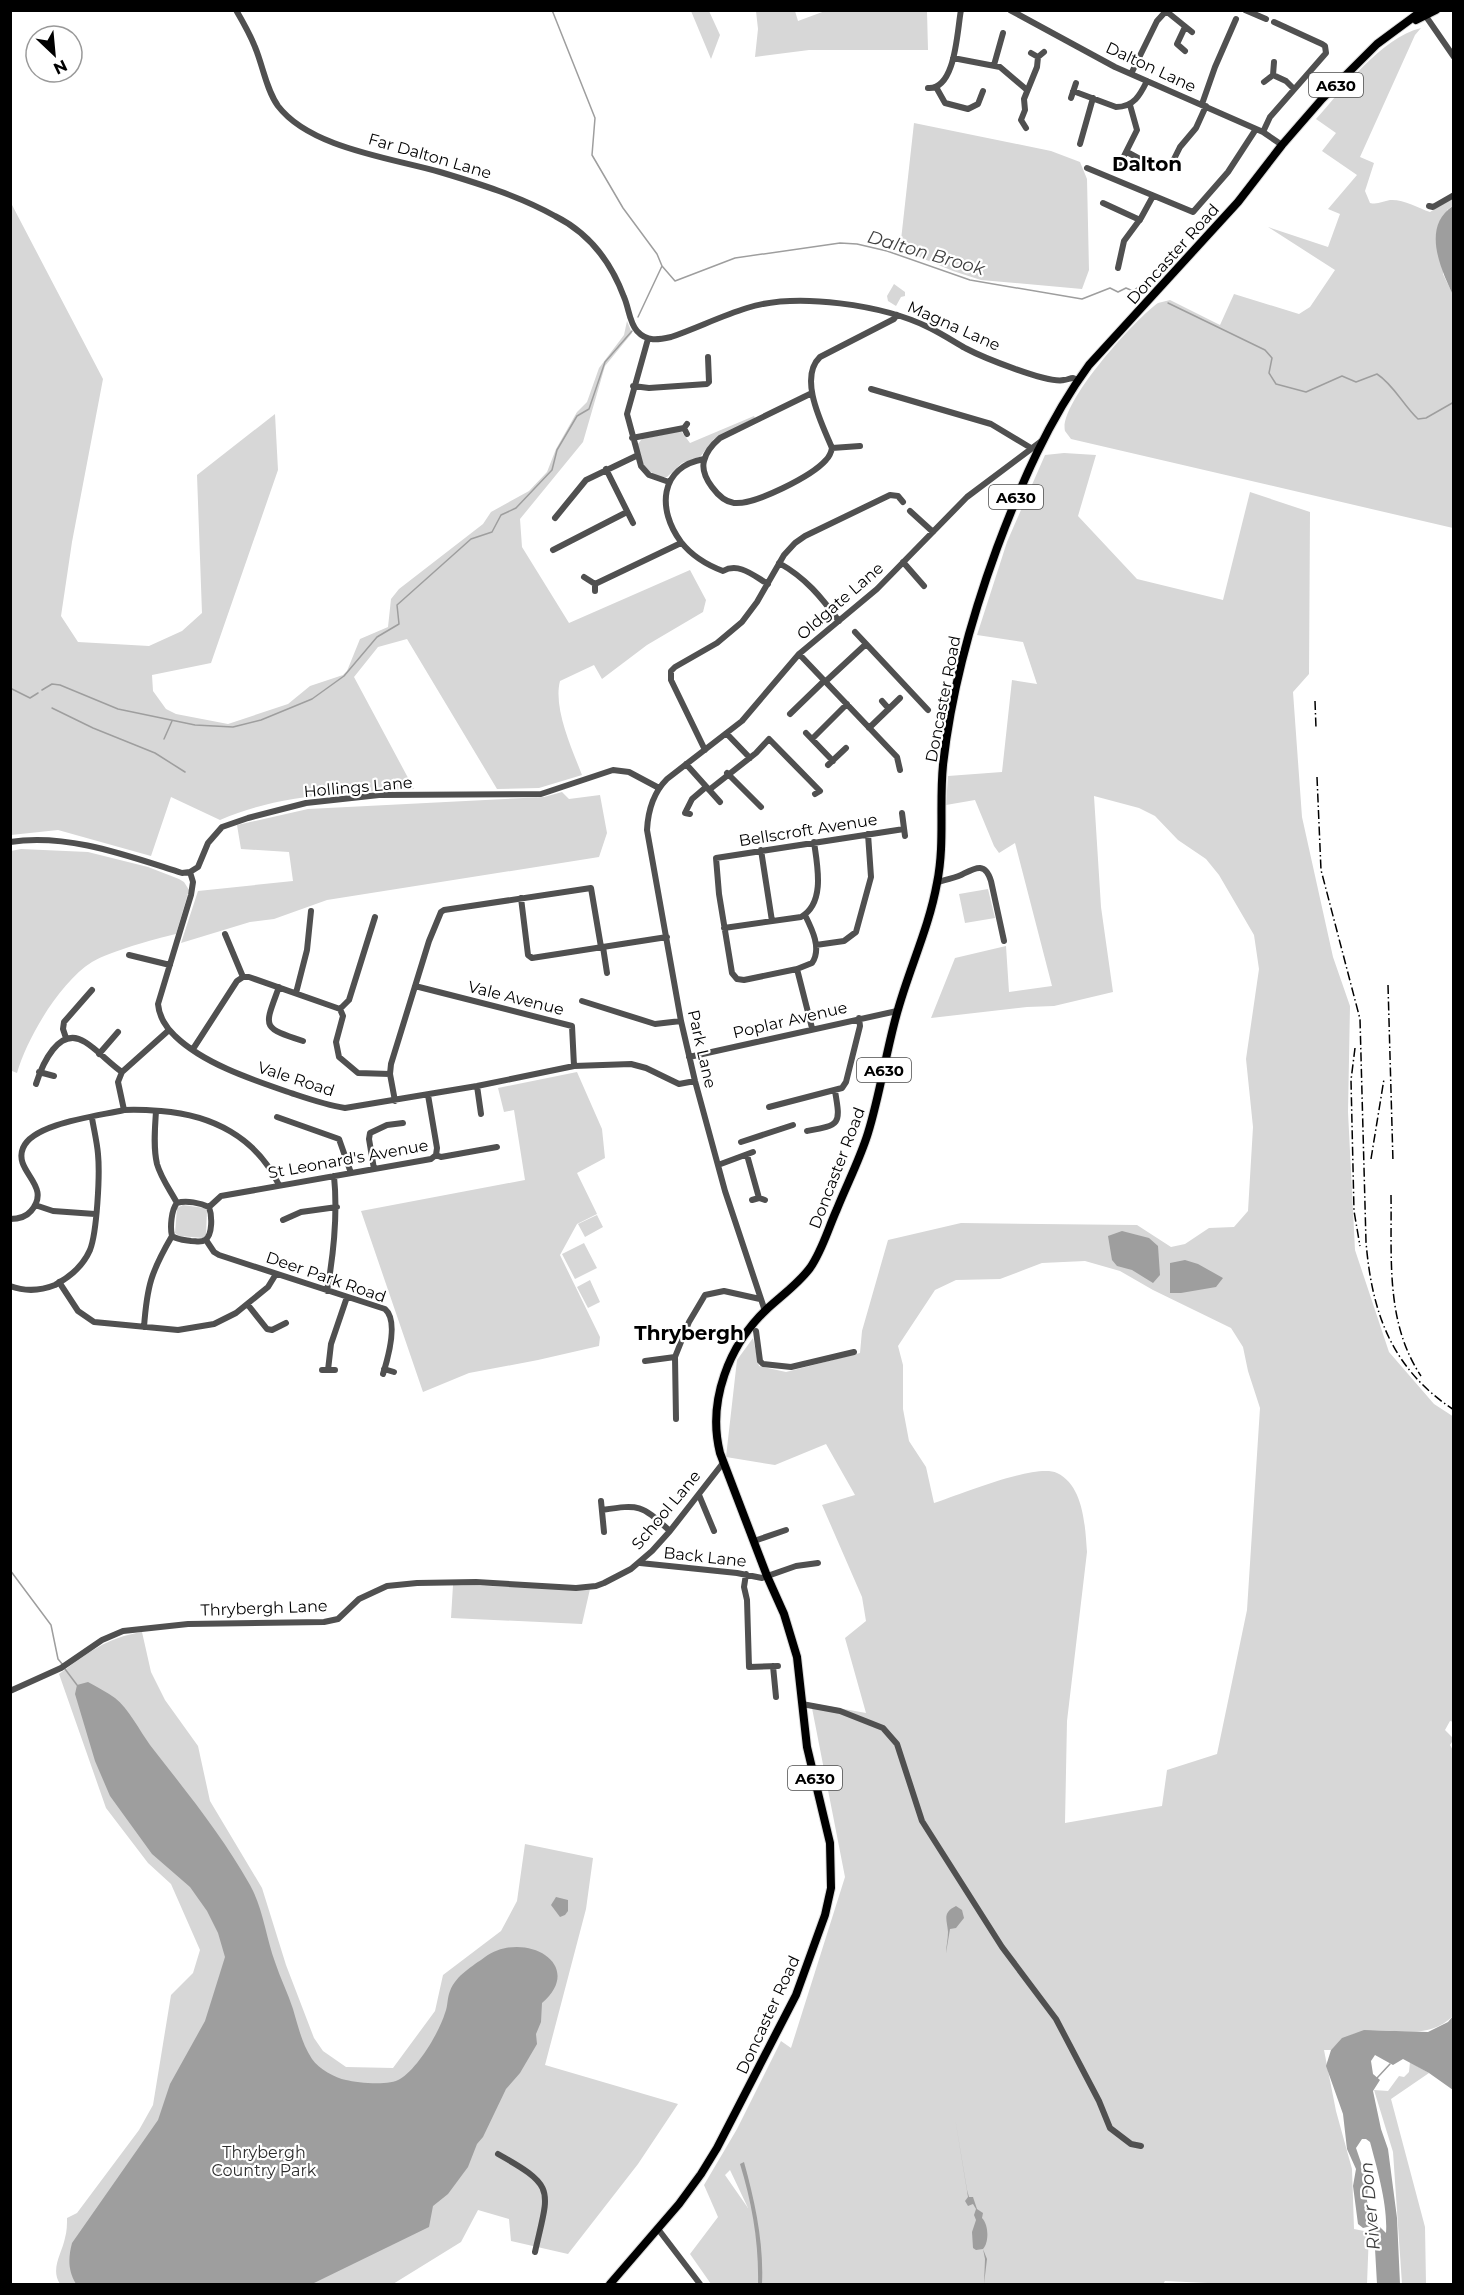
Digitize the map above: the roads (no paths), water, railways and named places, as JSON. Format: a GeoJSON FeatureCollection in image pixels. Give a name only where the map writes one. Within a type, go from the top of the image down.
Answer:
{"type":"FeatureCollection","features":[{"type":"Feature","properties":{"kind":"main road","name":"Doncaster Road"},"geometry":{"type":"LineString","coordinates":[[658,2229],[701,2175],[735,2116],[796,1995],[825,1915],[832,1875],[830,1843],[807,1747],[797,1657],[784,1614],[767,1576],[717,1444],[719,1396],[723,1376],[737,1345],[765,1311],[808,1271],[820,1250],[868,1134],[897,1011],[919,949],[938,882],[942,782],[949,728],[971,624],[1021,484],[1076,384],[1097,356],[1238,202],[1282,145],[1362,58],[1424,13],[1436,10]]}},
{"type":"Feature","properties":{"kind":"main road","name":"A630"},"geometry":{"type":"LineString","coordinates":[[610,2284],[658,2229]]}},
{"type":"Feature","properties":{"kind":"street","name":"Far Dalton Lane"},"geometry":{"type":"LineString","coordinates":[[236,10],[255,45],[270,93],[278,105],[298,125],[330,142],[500,191],[544,209],[572,224],[596,248],[615,277],[636,330],[648,339]]}},
{"type":"Feature","properties":{"kind":"street"},"geometry":{"type":"LineString","coordinates":[[928,88],[936,87],[946,80],[953,58],[961,10]]}},
{"type":"Feature","properties":{"kind":"street","name":"Dalton Lane"},"geometry":{"type":"LineString","coordinates":[[1010,10],[1131,74],[1204,105],[1259,131],[1282,145]]}},
{"type":"Feature","properties":{"kind":"street"},"geometry":{"type":"LineString","coordinates":[[1245,10],[1266,19]]}},
{"type":"Feature","properties":{"kind":"street"},"geometry":{"type":"LineString","coordinates":[[1131,74],[1157,21],[1167,11],[1192,32]]}},
{"type":"Feature","properties":{"kind":"street"},"geometry":{"type":"LineString","coordinates":[[1424,13],[1454,57]]}},
{"type":"Feature","properties":{"kind":"street"},"geometry":{"type":"LineString","coordinates":[[1173,161],[1180,147],[1196,128],[1215,67],[1236,19]]}},
{"type":"Feature","properties":{"kind":"street"},"geometry":{"type":"LineString","coordinates":[[1087,168],[1193,212],[1228,172],[1269,117],[1324,57],[1327,49],[1322,44],[1274,22]]}},
{"type":"Feature","properties":{"kind":"street"},"geometry":{"type":"LineString","coordinates":[[1185,27],[1177,44],[1185,51]]}},
{"type":"Feature","properties":{"kind":"street"},"geometry":{"type":"LineString","coordinates":[[994,65],[1003,33]]}},
{"type":"Feature","properties":{"kind":"street"},"geometry":{"type":"LineString","coordinates":[[1026,128],[1021,120],[1027,90],[1041,54],[1031,52]]}},
{"type":"Feature","properties":{"kind":"street"},"geometry":{"type":"LineString","coordinates":[[953,58],[994,65],[1027,90]]}},
{"type":"Feature","properties":{"kind":"street"},"geometry":{"type":"LineString","coordinates":[[1264,82],[1273,75],[1274,62]]}},
{"type":"Feature","properties":{"kind":"street"},"geometry":{"type":"LineString","coordinates":[[1273,75],[1286,81],[1294,89]]}},
{"type":"Feature","properties":{"kind":"street"},"geometry":{"type":"LineString","coordinates":[[1076,83],[1072,94],[1093,98],[1116,107],[1130,105],[1138,98],[1147,81]]}},
{"type":"Feature","properties":{"kind":"street"},"geometry":{"type":"LineString","coordinates":[[936,87],[947,104],[968,109],[976,106],[983,91]]}},
{"type":"Feature","properties":{"kind":"street"},"geometry":{"type":"LineString","coordinates":[[1080,144],[1093,98]]}},
{"type":"Feature","properties":{"kind":"street"},"geometry":{"type":"LineString","coordinates":[[942,110],[947,104]]}},
{"type":"Feature","properties":{"kind":"street"},"geometry":{"type":"LineString","coordinates":[[1119,166],[1137,128],[1130,105]]}},
{"type":"Feature","properties":{"kind":"street"},"geometry":{"type":"LineString","coordinates":[[976,106],[981,114]]}},
{"type":"Feature","properties":{"kind":"street"},"geometry":{"type":"LineString","coordinates":[[1127,152],[1138,158]]}},
{"type":"Feature","properties":{"kind":"street"},"geometry":{"type":"LineString","coordinates":[[1429,206],[1433,207],[1454,195]]}},
{"type":"Feature","properties":{"kind":"street"},"geometry":{"type":"LineString","coordinates":[[1116,264],[1124,241],[1140,220],[1153,196]]}},
{"type":"Feature","properties":{"kind":"street"},"geometry":{"type":"LineString","coordinates":[[1103,203],[1140,220]]}},
{"type":"Feature","properties":{"kind":"street","name":"Magna Lane"},"geometry":{"type":"LineString","coordinates":[[648,339],[660,340],[671,337],[748,307],[813,301],[897,315],[931,328],[968,349],[1046,379],[1065,381],[1073,378],[1076,384]]}},
{"type":"Feature","properties":{"kind":"street"},"geometry":{"type":"LineString","coordinates":[[812,393],[720,438],[704,459],[703,465],[715,492],[726,500],[741,502],[757,499],[810,473],[827,459],[832,448],[812,393],[812,375],[816,361],[894,319],[897,315]]}},
{"type":"Feature","properties":{"kind":"street"},"geometry":{"type":"LineString","coordinates":[[648,339],[627,414],[636,456],[644,471],[669,482]]}},
{"type":"Feature","properties":{"kind":"street"},"geometry":{"type":"LineString","coordinates":[[633,387],[707,384],[709,382],[708,357]]}},
{"type":"Feature","properties":{"kind":"street"},"geometry":{"type":"LineString","coordinates":[[871,388],[990,424],[1031,448]]}},
{"type":"Feature","properties":{"kind":"street"},"geometry":{"type":"LineString","coordinates":[[632,438],[686,428]]}},
{"type":"Feature","properties":{"kind":"street","name":"Oldgate Lane"},"geometry":{"type":"LineString","coordinates":[[659,788],[686,764],[727,734],[755,707],[799,654],[877,589],[978,487],[1044,440]]}},
{"type":"Feature","properties":{"kind":"street"},"geometry":{"type":"LineString","coordinates":[[832,448],[860,446]]}},
{"type":"Feature","properties":{"kind":"street"},"geometry":{"type":"LineString","coordinates":[[549,510],[556,517],[586,480],[636,456]]}},
{"type":"Feature","properties":{"kind":"street"},"geometry":{"type":"LineString","coordinates":[[704,459],[684,465],[672,475],[669,482],[666,505],[674,531],[681,543],[709,566],[723,571],[728,568],[740,568],[768,584]]}},
{"type":"Feature","properties":{"kind":"street"},"geometry":{"type":"LineString","coordinates":[[606,469],[633,523]]}},
{"type":"Feature","properties":{"kind":"street"},"geometry":{"type":"LineString","coordinates":[[705,750],[671,680],[671,671],[729,635],[757,602],[790,548],[805,536],[890,495],[898,496],[903,502]]}},
{"type":"Feature","properties":{"kind":"street"},"geometry":{"type":"LineString","coordinates":[[910,511],[933,532]]}},
{"type":"Feature","properties":{"kind":"street"},"geometry":{"type":"LineString","coordinates":[[553,550],[627,512]]}},
{"type":"Feature","properties":{"kind":"street"},"geometry":{"type":"LineString","coordinates":[[584,577],[595,587],[681,543]]}},
{"type":"Feature","properties":{"kind":"street"},"geometry":{"type":"LineString","coordinates":[[903,562],[924,586]]}},
{"type":"Feature","properties":{"kind":"street"},"geometry":{"type":"LineString","coordinates":[[779,563],[810,584],[839,621]]}},
{"type":"Feature","properties":{"kind":"street"},"geometry":{"type":"LineString","coordinates":[[855,632],[928,710]]}},
{"type":"Feature","properties":{"kind":"street"},"geometry":{"type":"LineString","coordinates":[[790,714],[866,644]]}},
{"type":"Feature","properties":{"kind":"street"},"geometry":{"type":"LineString","coordinates":[[799,654],[897,757],[900,770]]}},
{"type":"Feature","properties":{"kind":"street"},"geometry":{"type":"LineString","coordinates":[[869,728],[900,698]]}},
{"type":"Feature","properties":{"kind":"street"},"geometry":{"type":"LineString","coordinates":[[882,701],[889,709]]}},
{"type":"Feature","properties":{"kind":"street"},"geometry":{"type":"LineString","coordinates":[[812,739],[847,704]]}},
{"type":"Feature","properties":{"kind":"street"},"geometry":{"type":"LineString","coordinates":[[806,733],[830,763],[846,748]]}},
{"type":"Feature","properties":{"kind":"street"},"geometry":{"type":"LineString","coordinates":[[727,734],[750,758]]}},
{"type":"Feature","properties":{"kind":"street"},"geometry":{"type":"LineString","coordinates":[[690,814],[686,813],[689,803],[750,758],[769,739],[820,792],[815,794]]}},
{"type":"Feature","properties":{"kind":"street"},"geometry":{"type":"LineString","coordinates":[[686,764],[720,802]]}},
{"type":"Feature","properties":{"kind":"street","name":"Hollings Lane"},"geometry":{"type":"LineString","coordinates":[[190,872],[198,867],[208,843],[222,827],[306,803],[379,795],[541,794],[613,770],[629,772],[659,788]]}},
{"type":"Feature","properties":{"kind":"street"},"geometry":{"type":"LineString","coordinates":[[727,773],[760,807]]}},
{"type":"Feature","properties":{"kind":"street","name":"Park Lane"},"geometry":{"type":"LineString","coordinates":[[659,788],[650,804],[647,830],[681,1021],[718,1165],[765,1311]]}},
{"type":"Feature","properties":{"kind":"street","name":"Bellscroft Avenue"},"geometry":{"type":"LineString","coordinates":[[724,928],[716,858],[868,834],[904,832],[902,813]]}},
{"type":"Feature","properties":{"kind":"street"},"geometry":{"type":"LineString","coordinates":[[816,945],[844,941],[856,932],[871,877],[868,834]]}},
{"type":"Feature","properties":{"kind":"street"},"geometry":{"type":"LineString","coordinates":[[10,842],[28,839],[73,844],[124,855],[182,873],[190,872],[193,882],[191,895],[158,1004],[158,1011],[169,1030],[122,1072],[118,1082],[124,1110]]}},
{"type":"Feature","properties":{"kind":"street"},"geometry":{"type":"LineString","coordinates":[[805,915],[816,945],[815,960],[797,969],[744,980],[737,979],[732,974],[724,928],[805,915],[812,907],[818,874],[814,842]]}},
{"type":"Feature","properties":{"kind":"street"},"geometry":{"type":"LineString","coordinates":[[761,850],[772,921]]}},
{"type":"Feature","properties":{"kind":"street"},"geometry":{"type":"LineString","coordinates":[[938,882],[974,868],[982,868],[988,872],[1004,941]]}},
{"type":"Feature","properties":{"kind":"street"},"geometry":{"type":"LineString","coordinates":[[395,1101],[390,1074],[391,1064],[438,916],[444,910],[591,888],[607,973]]}},
{"type":"Feature","properties":{"kind":"street"},"geometry":{"type":"LineString","coordinates":[[521,898],[529,957],[667,937]]}},
{"type":"Feature","properties":{"kind":"street"},"geometry":{"type":"LineString","coordinates":[[296,993],[308,950],[311,911]]}},
{"type":"Feature","properties":{"kind":"street"},"geometry":{"type":"LineString","coordinates":[[340,1009],[349,1000],[375,917]]}},
{"type":"Feature","properties":{"kind":"street"},"geometry":{"type":"LineString","coordinates":[[225,934],[243,977]]}},
{"type":"Feature","properties":{"kind":"street"},"geometry":{"type":"LineString","coordinates":[[129,955],[170,965]]}},
{"type":"Feature","properties":{"kind":"street"},"geometry":{"type":"LineString","coordinates":[[797,969],[812,1028]]}},
{"type":"Feature","properties":{"kind":"street"},"geometry":{"type":"LineString","coordinates":[[193,1049],[237,981],[243,977],[249,977],[340,1009],[344,1016],[336,1042],[339,1057],[358,1073],[390,1074]]}},
{"type":"Feature","properties":{"kind":"street","name":"Vale Avenue"},"geometry":{"type":"LineString","coordinates":[[415,986],[572,1026],[574,1066]]}},
{"type":"Feature","properties":{"kind":"street"},"geometry":{"type":"LineString","coordinates":[[279,987],[268,1023],[273,1031],[303,1041]]}},
{"type":"Feature","properties":{"kind":"street"},"geometry":{"type":"LineString","coordinates":[[66,1038],[63,1029],[64,1022],[92,990]]}},
{"type":"Feature","properties":{"kind":"street"},"geometry":{"type":"LineString","coordinates":[[582,1001],[655,1024],[681,1021]]}},
{"type":"Feature","properties":{"kind":"street","name":"Poplar Avenue"},"geometry":{"type":"LineString","coordinates":[[689,1057],[897,1011]]}},
{"type":"Feature","properties":{"kind":"street"},"geometry":{"type":"LineString","coordinates":[[769,1107],[842,1088],[846,1082],[860,1026],[859,1018]]}},
{"type":"Feature","properties":{"kind":"street","name":"Vale Road"},"geometry":{"type":"LineString","coordinates":[[169,1030],[193,1049],[236,1074],[327,1105],[356,1107],[395,1101],[574,1066],[631,1064],[646,1068],[679,1084],[695,1081]]}},
{"type":"Feature","properties":{"kind":"street"},"geometry":{"type":"LineString","coordinates":[[99,1054],[118,1032]]}},
{"type":"Feature","properties":{"kind":"street"},"geometry":{"type":"LineString","coordinates":[[36,1084],[45,1060],[66,1038],[84,1041],[122,1072]]}},
{"type":"Feature","properties":{"kind":"street"},"geometry":{"type":"LineString","coordinates":[[39,1072],[54,1076]]}},
{"type":"Feature","properties":{"kind":"street"},"geometry":{"type":"LineString","coordinates":[[477,1086],[481,1114]]}},
{"type":"Feature","properties":{"kind":"street"},"geometry":{"type":"LineString","coordinates":[[807,1131],[828,1127],[837,1121],[839,1113],[835,1091]]}},
{"type":"Feature","properties":{"kind":"street"},"geometry":{"type":"LineString","coordinates":[[428,1095],[437,1148],[436,1155]]}},
{"type":"Feature","properties":{"kind":"street"},"geometry":{"type":"LineString","coordinates":[[10,1219],[28,1214],[35,1205],[37,1188],[22,1164],[22,1150],[28,1139],[41,1130],[124,1110],[198,1116],[233,1132],[262,1159],[279,1185]]}},
{"type":"Feature","properties":{"kind":"street"},"geometry":{"type":"LineString","coordinates":[[156,1111],[157,1163],[177,1203]]}},
{"type":"Feature","properties":{"kind":"street"},"geometry":{"type":"LineString","coordinates":[[277,1117],[339,1139],[351,1173]]}},
{"type":"Feature","properties":{"kind":"street"},"geometry":{"type":"LineString","coordinates":[[10,1286],[35,1291],[59,1282],[77,1270],[89,1251],[93,1238],[98,1154],[92,1118]]}},
{"type":"Feature","properties":{"kind":"street"},"geometry":{"type":"LineString","coordinates":[[374,1169],[370,1133],[387,1125],[403,1123]]}},
{"type":"Feature","properties":{"kind":"street"},"geometry":{"type":"LineString","coordinates":[[759,1200],[750,1153],[743,1141],[793,1125]]}},
{"type":"Feature","properties":{"kind":"street","name":"St Leonard's Avenue"},"geometry":{"type":"LineString","coordinates":[[209,1208],[221,1196],[431,1159],[436,1155],[441,1157],[497,1147]]}},
{"type":"Feature","properties":{"kind":"street"},"geometry":{"type":"LineString","coordinates":[[718,1165],[750,1153]]}},
{"type":"Feature","properties":{"kind":"street"},"geometry":{"type":"LineString","coordinates":[[327,1291],[337,1207],[334,1176]]}},
{"type":"Feature","properties":{"kind":"street"},"geometry":{"type":"LineString","coordinates":[[172,1236],[189,1240],[206,1240],[209,1236],[211,1213],[209,1208],[193,1203],[177,1203]]}},
{"type":"Feature","properties":{"kind":"street"},"geometry":{"type":"LineString","coordinates":[[144,1328],[147,1292],[151,1276],[172,1236],[174,1207],[177,1203]]}},
{"type":"Feature","properties":{"kind":"street"},"geometry":{"type":"LineString","coordinates":[[35,1205],[53,1211],[95,1214]]}},
{"type":"Feature","properties":{"kind":"street"},"geometry":{"type":"LineString","coordinates":[[283,1220],[301,1212],[337,1207]]}},
{"type":"Feature","properties":{"kind":"street","name":"Deer Park Road"},"geometry":{"type":"LineString","coordinates":[[206,1240],[214,1252],[219,1255],[385,1309],[391,1317],[391,1340],[384,1371],[394,1372]]}},
{"type":"Feature","properties":{"kind":"street"},"geometry":{"type":"LineString","coordinates":[[59,1282],[78,1311],[94,1322],[178,1330],[202,1327],[225,1319],[248,1305],[268,1287],[276,1274]]}},
{"type":"Feature","properties":{"kind":"street"},"geometry":{"type":"LineString","coordinates":[[676,1419],[675,1357],[689,1322],[705,1295],[724,1291],[760,1299]]}},
{"type":"Feature","properties":{"kind":"street"},"geometry":{"type":"LineString","coordinates":[[328,1370],[330,1344],[346,1297]]}},
{"type":"Feature","properties":{"kind":"street"},"geometry":{"type":"LineString","coordinates":[[248,1305],[267,1329],[272,1330],[286,1323]]}},
{"type":"Feature","properties":{"kind":"street"},"geometry":{"type":"LineString","coordinates":[[756,1331],[760,1361],[763,1364],[791,1367],[854,1352]]}},
{"type":"Feature","properties":{"kind":"street"},"geometry":{"type":"LineString","coordinates":[[645,1361],[675,1357]]}},
{"type":"Feature","properties":{"kind":"street","name":"School Lane"},"geometry":{"type":"LineString","coordinates":[[596,1586],[640,1563],[670,1531],[723,1463]]}},
{"type":"Feature","properties":{"kind":"street"},"geometry":{"type":"LineString","coordinates":[[699,1495],[714,1532]]}},
{"type":"Feature","properties":{"kind":"street"},"geometry":{"type":"LineString","coordinates":[[601,1500],[604,1533]]}},
{"type":"Feature","properties":{"kind":"street"},"geometry":{"type":"LineString","coordinates":[[602,1510],[638,1507],[647,1511],[670,1531]]}},
{"type":"Feature","properties":{"kind":"street"},"geometry":{"type":"LineString","coordinates":[[754,1541],[786,1530]]}},
{"type":"Feature","properties":{"kind":"street","name":"Back Lane"},"geometry":{"type":"LineString","coordinates":[[640,1563],[756,1577],[767,1576]]}},
{"type":"Feature","properties":{"kind":"street"},"geometry":{"type":"LineString","coordinates":[[767,1576],[796,1566],[818,1563]]}},
{"type":"Feature","properties":{"kind":"street"},"geometry":{"type":"LineString","coordinates":[[746,1575],[744,1587],[747,1600],[750,1668],[776,1666],[776,1697]]}},
{"type":"Feature","properties":{"kind":"street","name":"Thrybergh Lane"},"geometry":{"type":"LineString","coordinates":[[10,1691],[61,1668],[102,1641],[123,1631],[188,1624],[324,1622],[338,1619],[358,1599],[367,1594],[387,1586],[417,1582],[476,1582],[576,1588],[596,1586]]}},
{"type":"Feature","properties":{"kind":"street"},"geometry":{"type":"LineString","coordinates":[[802,1704],[840,1711],[883,1728],[897,1743],[922,1821],[1002,1947],[1056,2019],[1099,2101],[1110,2128],[1131,2144],[1141,2146]]}},
{"type":"Feature","properties":{"kind":"street"},"geometry":{"type":"LineString","coordinates":[[498,2154],[533,2175],[543,2186],[546,2199],[535,2252]]}},
{"type":"Feature","properties":{"kind":"street"},"geometry":{"type":"LineString","coordinates":[[658,2229],[700,2284]]}},
{"type":"Feature","properties":{"kind":"waterway","name":"Dalton Brook"},"geometry":{"type":"LineString","coordinates":[[552,10],[595,118],[592,155],[623,208],[657,254],[662,266],[675,281],[735,258],[840,243],[857,244],[887,251],[970,280],[1082,299],[1110,288],[1118,292],[1126,288],[1133,291],[1145,282],[1148,285]]}},
{"type":"Feature","properties":{"kind":"waterway"},"geometry":{"type":"LineString","coordinates":[[638,317],[662,266]]}},
{"type":"Feature","properties":{"kind":"waterway","name":"Dalton Brook"},"geometry":{"type":"LineString","coordinates":[[1168,303],[1265,350],[1272,358],[1269,373],[1276,384],[1306,392],[1342,376],[1356,382],[1377,374],[1418,419],[1426,418],[1454,402]]}},
{"type":"Feature","properties":{"kind":"waterway"},"geometry":{"type":"LineString","coordinates":[[42,690],[52,684],[60,685],[118,709],[195,725],[233,727],[261,720],[312,699],[344,676],[377,637],[399,624],[397,605],[471,539],[492,532],[501,515],[516,508],[552,470],[557,450],[577,416],[589,409],[605,362],[632,331]]}},
{"type":"Feature","properties":{"kind":"waterway"},"geometry":{"type":"LineString","coordinates":[[10,654],[11,661]]}},
{"type":"Feature","properties":{"kind":"waterway"},"geometry":{"type":"LineString","coordinates":[[10,688],[30,698],[38,693]]}},
{"type":"Feature","properties":{"kind":"waterway"},"geometry":{"type":"LineString","coordinates":[[52,708],[93,728],[155,753],[185,772]]}},
{"type":"Feature","properties":{"kind":"waterway"},"geometry":{"type":"LineString","coordinates":[[164,739],[172,721]]}},
{"type":"Feature","properties":{"kind":"waterway"},"geometry":{"type":"LineString","coordinates":[[10,1570],[51,1625],[58,1659],[63,1665]]}},
{"type":"Feature","properties":{"kind":"waterway"},"geometry":{"type":"LineString","coordinates":[[65,1669],[77,1685]]}},
{"type":"Feature","properties":{"kind":"waterway"},"geometry":{"type":"LineString","coordinates":[[1377,2078],[1390,2064]]}},
{"type":"Feature","properties":{"kind":"railway"},"geometry":{"type":"LineString","coordinates":[[1315,701],[1316,728]]}},
{"type":"Feature","properties":{"kind":"railway"},"geometry":{"type":"LineString","coordinates":[[1317,777],[1321,870],[1360,1019],[1366,1242],[1374,1293],[1380,1316],[1400,1358],[1415,1377],[1454,1410]]}},
{"type":"Feature","properties":{"kind":"railway"},"geometry":{"type":"LineString","coordinates":[[1388,985],[1393,1162]]}},
{"type":"Feature","properties":{"kind":"railway"},"geometry":{"type":"LineString","coordinates":[[1355,1048],[1351,1080],[1354,1211],[1360,1246]]}},
{"type":"Feature","properties":{"kind":"railway"},"geometry":{"type":"LineString","coordinates":[[1371,1159],[1384,1079]]}},
{"type":"Feature","properties":{"kind":"railway"},"geometry":{"type":"LineString","coordinates":[[1391,1195],[1391,1265],[1396,1311],[1409,1355],[1421,1376]]}},
{"type":"Feature","properties":{"kind":"district","name":"Dalton"},"geometry":{"type":"Point","coordinates":[1147,164]}},
{"type":"Feature","properties":{"kind":"district","name":"Thrybergh"},"geometry":{"type":"Point","coordinates":[689,1333]}},
{"type":"Feature","properties":{"kind":"park label","name":"Thrybergh Country Park"},"geometry":{"type":"Point","coordinates":[264,2161]}},
{"type":"Feature","properties":{"kind":"water label","name":"River Don"},"geometry":{"type":"Point","coordinates":[1370,2206]}}]}
